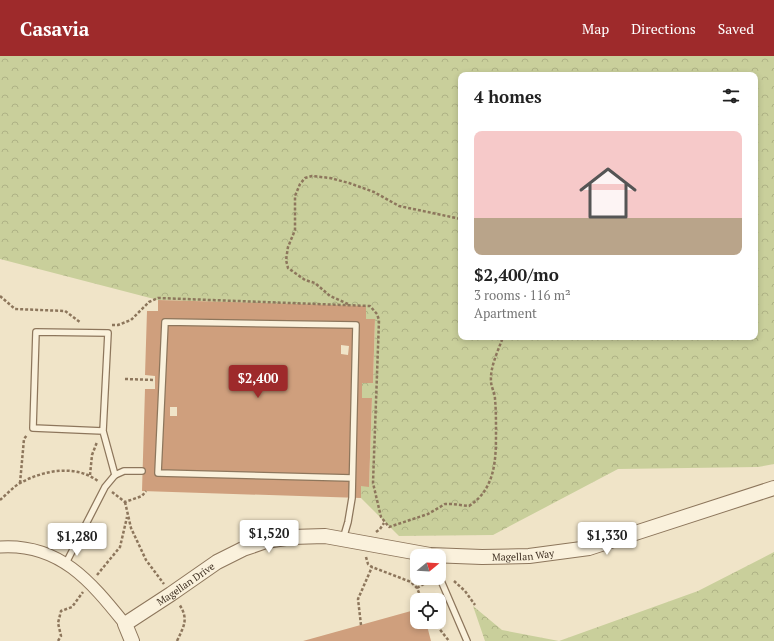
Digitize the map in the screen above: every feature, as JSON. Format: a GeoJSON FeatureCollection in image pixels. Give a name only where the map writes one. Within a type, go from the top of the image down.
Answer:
{"type":"FeatureCollection","features":[{"type":"Feature","properties":{"kind":"street","name":"Magellan Way"},"geometry":{"type":"LineString","coordinates":[[446,556],[482,557],[529,556],[589,548],[774,488]]}},
{"type":"Feature","properties":{"kind":"street","name":"Magellan Drive"},"geometry":{"type":"LineString","coordinates":[[125,624],[217,562],[243,550],[266,542],[292,537],[325,536],[410,551]]}},
{"type":"Feature","properties":{"kind":"street"},"geometry":{"type":"LineString","coordinates":[[0,548],[20,548],[47,553],[66,563],[90,583],[125,624],[132,641]]}},
{"type":"Feature","properties":{"kind":"lane"},"geometry":{"type":"LineString","coordinates":[[343,539],[348,522],[352,498],[356,325],[165,322],[158,473],[352,478]]}},
{"type":"Feature","properties":{"kind":"lane"},"geometry":{"type":"LineString","coordinates":[[103,431],[33,428],[36,332],[108,333],[103,431],[115,475]]}},
{"type":"Feature","properties":{"kind":"lane"},"geometry":{"type":"LineString","coordinates":[[66,563],[105,487],[115,475],[124,471],[142,471]]}},
{"type":"Feature","properties":{"kind":"lane"},"geometry":{"type":"LineString","coordinates":[[443,585],[464,630],[467,641]]}},
{"type":"Feature","properties":{"kind":"path"},"geometry":{"type":"LineString","coordinates":[[348,304],[330,296],[315,283],[305,280],[288,268],[286,260],[288,247],[295,230],[295,196],[300,184],[305,178],[312,176],[337,179],[374,192],[399,206],[458,219]]}},
{"type":"Feature","properties":{"kind":"path"},"geometry":{"type":"LineString","coordinates":[[0,296],[15,309],[64,311],[83,324]]}},
{"type":"Feature","properties":{"kind":"path"},"geometry":{"type":"LineString","coordinates":[[111,325],[118,325],[131,320],[148,302],[158,298],[370,306],[377,314],[379,320],[373,483],[381,517],[388,527],[428,514],[446,504],[469,506],[477,500],[487,486],[493,474],[496,457],[496,412],[495,397],[491,382],[492,371],[501,340]]}},
{"type":"Feature","properties":{"kind":"path"},"geometry":{"type":"LineString","coordinates":[[125,379],[155,380]]}},
{"type":"Feature","properties":{"kind":"path"},"geometry":{"type":"LineString","coordinates":[[20,483],[24,439],[33,428]]}},
{"type":"Feature","properties":{"kind":"path"},"geometry":{"type":"LineString","coordinates":[[90,475],[92,455],[103,431]]}},
{"type":"Feature","properties":{"kind":"path"},"geometry":{"type":"LineString","coordinates":[[0,500],[20,483],[37,476],[60,470],[74,470],[90,475],[99,482]]}},
{"type":"Feature","properties":{"kind":"path"},"geometry":{"type":"LineString","coordinates":[[125,502],[142,496],[146,491]]}},
{"type":"Feature","properties":{"kind":"path"},"geometry":{"type":"LineString","coordinates":[[112,492],[125,502],[131,528],[146,560],[184,612],[185,625],[177,641]]}},
{"type":"Feature","properties":{"kind":"path"},"geometry":{"type":"LineString","coordinates":[[96,577],[120,547],[128,516]]}},
{"type":"Feature","properties":{"kind":"path"},"geometry":{"type":"LineString","coordinates":[[371,534],[380,530],[384,523]]}},
{"type":"Feature","properties":{"kind":"path"},"geometry":{"type":"LineString","coordinates":[[366,552],[366,560],[368,564],[411,582],[417,588],[419,593]]}},
{"type":"Feature","properties":{"kind":"path"},"geometry":{"type":"LineString","coordinates":[[360,625],[358,599],[372,566]]}},
{"type":"Feature","properties":{"kind":"path"},"geometry":{"type":"LineString","coordinates":[[454,581],[465,591],[475,605]]}},
{"type":"Feature","properties":{"kind":"path"},"geometry":{"type":"LineString","coordinates":[[417,588],[422,585]]}},
{"type":"Feature","properties":{"kind":"path"},"geometry":{"type":"LineString","coordinates":[[58,641],[61,636],[58,623],[61,611],[72,607],[85,590]]}},
{"type":"Feature","properties":{"kind":"path"},"geometry":{"type":"LineString","coordinates":[[440,629],[449,641]]}},
{"type":"Feature","properties":{"kind":"green space"},"geometry":{"type":"Polygon","coordinates":[[[0,56],[774,56],[774,464],[758,467],[618,469],[493,535],[399,536],[361,498],[361,486],[369,486],[372,398],[362,398],[362,383],[373,383],[375,319],[366,319],[366,307],[158,300],[0,259],[0,56]]]}},
{"type":"Feature","properties":{"kind":"green space"},"geometry":{"type":"Polygon","coordinates":[[[774,552],[774,641],[559,641],[698,591],[774,552]]]}},
{"type":"Feature","properties":{"kind":"green space"},"geometry":{"type":"Polygon","coordinates":[[[473,606],[502,630],[559,641],[485,641],[473,606]]]}},
{"type":"Feature","properties":{"kind":"building"},"geometry":{"type":"Polygon","coordinates":[[[158,300],[366,306],[366,319],[375,319],[373,383],[362,383],[362,398],[372,398],[369,487],[361,486],[361,498],[142,491],[145,389],[155,389],[155,376],[145,375],[147,311],[158,311],[158,300]],[[341,345],[341,354],[348,355],[349,346],[341,345]],[[170,407],[170,416],[177,416],[177,407],[170,407]]]}},
{"type":"Feature","properties":{"kind":"building"},"geometry":{"type":"Polygon","coordinates":[[[410,611],[410,629],[428,629],[431,641],[303,641],[410,611]]]}}]}
